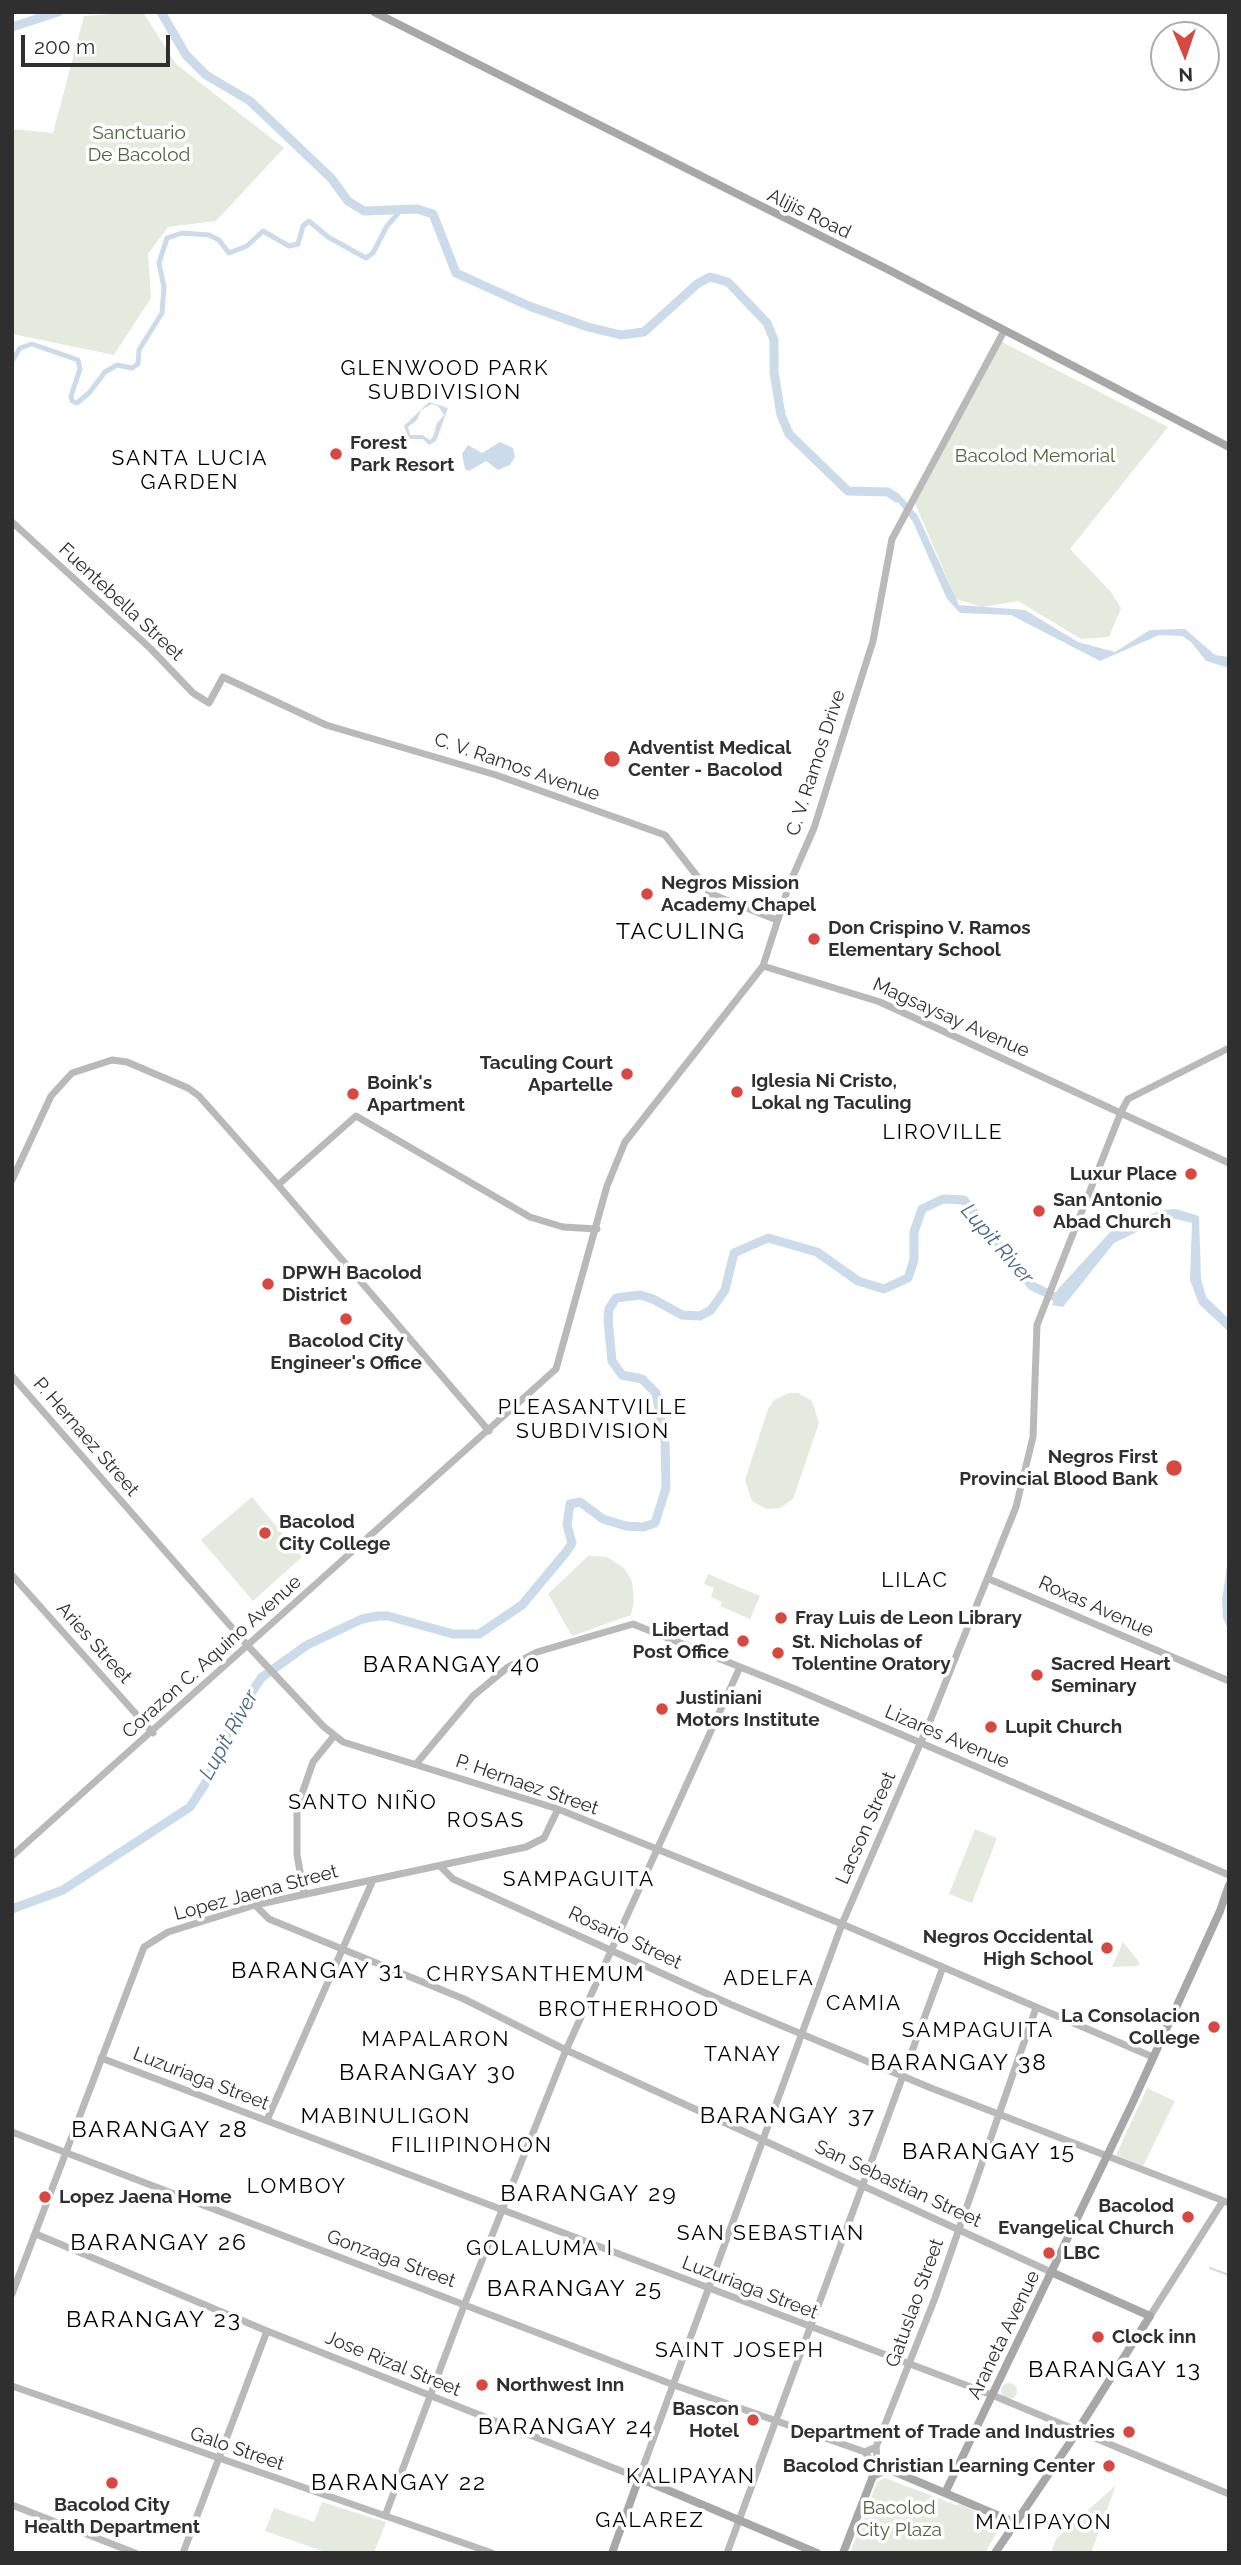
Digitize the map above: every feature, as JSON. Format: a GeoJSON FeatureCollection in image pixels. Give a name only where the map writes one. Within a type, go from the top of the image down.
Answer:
{"type":"FeatureCollection","features":[{"type":"Feature","properties":{"kind":"main road","name":"Alijis Road"},"geometry":{"type":"LineString","coordinates":[[374,12],[885,268],[1229,447]]}},
{"type":"Feature","properties":{"kind":"main road","name":"Araneta Avenue"},"geometry":{"type":"LineString","coordinates":[[945,2493],[1107,2157],[1220,1911],[1229,1885]]}},
{"type":"Feature","properties":{"kind":"main road","name":"San Sebastian Street"},"geometry":{"type":"LineString","coordinates":[[1052,2272],[1150,2316]]}},
{"type":"Feature","properties":{"kind":"main road"},"geometry":{"type":"LineString","coordinates":[[995,2553],[1150,2316]]}},
{"type":"Feature","properties":{"kind":"main road"},"geometry":{"type":"LineString","coordinates":[[843,2553],[872,2478],[888,2469],[1016,2523]]}},
{"type":"Feature","properties":{"kind":"main road","name":"Jose Rizal Street"},"geometry":{"type":"LineString","coordinates":[[639,2478],[817,2553]]}},
{"type":"Feature","properties":{"kind":"main road","name":"Lacson Street"},"geometry":{"type":"LineString","coordinates":[[612,2553],[639,2478]]}},
{"type":"Feature","properties":{"kind":"street","name":"C. V. Ramos Drive"},"geometry":{"type":"LineString","coordinates":[[763,965],[777,920],[814,828],[873,641],[891,539],[1004,331]]}},
{"type":"Feature","properties":{"kind":"street","name":"Fuentebella Street"},"geometry":{"type":"LineString","coordinates":[[12,522],[151,649],[192,693],[209,703],[223,677]]}},
{"type":"Feature","properties":{"kind":"street","name":"C. V. Ramos Avenue"},"geometry":{"type":"LineString","coordinates":[[223,677],[326,724],[466,765],[665,835],[711,894],[777,920]]}},
{"type":"Feature","properties":{"kind":"street","name":"Magsaysay Avenue"},"geometry":{"type":"LineString","coordinates":[[763,965],[880,1002],[1229,1163]]}},
{"type":"Feature","properties":{"kind":"street","name":"Corazon C. Aquino Avenue"},"geometry":{"type":"LineString","coordinates":[[12,1856],[551,1376],[560,1363],[607,1186],[625,1142],[763,965]]}},
{"type":"Feature","properties":{"kind":"street"},"geometry":{"type":"LineString","coordinates":[[1121,1112],[1128,1099],[1229,1048]]}},
{"type":"Feature","properties":{"kind":"street"},"geometry":{"type":"LineString","coordinates":[[12,1180],[51,1096],[60,1083],[72,1073],[112,1060],[145,1067],[194,1091],[489,1431]]}},
{"type":"Feature","properties":{"kind":"street","name":"Lacson Street"},"geometry":{"type":"LineString","coordinates":[[639,2478],[842,1924],[989,1579],[1016,1507],[1030,1450],[1035,1397],[1035,1334],[1121,1112]]}},
{"type":"Feature","properties":{"kind":"street"},"geometry":{"type":"LineString","coordinates":[[278,1185],[356,1116],[530,1217],[563,1227],[597,1229]]}},
{"type":"Feature","properties":{"kind":"street","name":"P. Hernaez Street"},"geometry":{"type":"LineString","coordinates":[[12,1376],[248,1646],[334,1735],[359,1748],[558,1809],[842,1924],[1153,2057]]}},
{"type":"Feature","properties":{"kind":"street","name":"Aries Street"},"geometry":{"type":"LineString","coordinates":[[12,1575],[153,1732]]}},
{"type":"Feature","properties":{"kind":"street","name":"Roxas Avenue"},"geometry":{"type":"LineString","coordinates":[[989,1579],[1229,1681]]}},
{"type":"Feature","properties":{"kind":"street","name":"Lizares Avenue"},"geometry":{"type":"LineString","coordinates":[[416,1764],[472,1696],[508,1667],[537,1652],[633,1624],[1229,1875]]}},
{"type":"Feature","properties":{"kind":"street"},"geometry":{"type":"LineString","coordinates":[[730,1663],[732,1681]]}},
{"type":"Feature","properties":{"kind":"street"},"geometry":{"type":"LineString","coordinates":[[385,2515],[429,2395],[566,2050],[660,1850],[740,1667]]}},
{"type":"Feature","properties":{"kind":"street"},"geometry":{"type":"LineString","coordinates":[[304,1893],[297,1855],[297,1808],[313,1762],[334,1735]]}},
{"type":"Feature","properties":{"kind":"street","name":"Lopez Jaena Street"},"geometry":{"type":"LineString","coordinates":[[12,2294],[144,1947],[168,1932],[255,1905],[441,1867],[538,1843],[544,1838],[558,1809]]}},
{"type":"Feature","properties":{"kind":"street","name":"Rosario Street"},"geometry":{"type":"LineString","coordinates":[[441,1867],[453,1879],[802,2035],[999,2115],[1226,2202]]}},
{"type":"Feature","properties":{"kind":"street"},"geometry":{"type":"LineString","coordinates":[[267,2120],[373,1880]]}},
{"type":"Feature","properties":{"kind":"street","name":"San Sebastian Street"},"geometry":{"type":"LineString","coordinates":[[255,1905],[269,1919],[464,1999],[566,2050],[1052,2272]]}},
{"type":"Feature","properties":{"kind":"street"},"geometry":{"type":"LineString","coordinates":[[727,2553],[943,1967]]}},
{"type":"Feature","properties":{"kind":"street","name":"Gatuslao Street"},"geometry":{"type":"LineString","coordinates":[[876,2447],[910,2364],[959,2230],[1036,2008]]}},
{"type":"Feature","properties":{"kind":"street","name":"Luzuriaga Street"},"geometry":{"type":"LineString","coordinates":[[101,2058],[708,2290],[992,2395],[1078,2429],[1146,2462],[1229,2494]]}},
{"type":"Feature","properties":{"kind":"street","name":"Gonzaga Street"},"geometry":{"type":"LineString","coordinates":[[12,2132],[674,2385],[865,2452]]}},
{"type":"Feature","properties":{"kind":"street"},"geometry":{"type":"LineString","coordinates":[[1150,2316],[1226,2202]]}},
{"type":"Feature","properties":{"kind":"street","name":"Jose Rizal Street"},"geometry":{"type":"LineString","coordinates":[[36,2234],[267,2331],[639,2478]]}},
{"type":"Feature","properties":{"kind":"street"},"geometry":{"type":"LineString","coordinates":[[183,2553],[267,2331]]}},
{"type":"Feature","properties":{"kind":"street","name":"Galo Street"},"geometry":{"type":"LineString","coordinates":[[12,2386],[492,2553]]}},
{"type":"Feature","properties":{"kind":"street"},"geometry":{"type":"LineString","coordinates":[[872,2478],[872,2462],[865,2452],[876,2447],[878,2459],[888,2469]]}},
{"type":"Feature","properties":{"kind":"street"},"geometry":{"type":"LineString","coordinates":[[12,2505],[135,2553]]}},
{"type":"Feature","properties":{"kind":"green space","name":"Sanctuario De Bacolod"},"geometry":{"type":"Polygon","coordinates":[[[143,12],[176,64],[284,148],[216,221],[168,227],[148,254],[151,298],[114,355],[12,334],[12,129],[53,133],[84,16],[143,12]]]}},
{"type":"Feature","properties":{"kind":"green space","name":"Bacolod Memorial"},"geometry":{"type":"Polygon","coordinates":[[[1000,341],[1168,427],[1070,549],[1111,592],[1121,608],[1109,637],[1081,639],[1018,601],[982,607],[956,599],[914,501],[1000,341]]]}},
{"type":"Feature","properties":{"kind":"green space"},"geometry":{"type":"Polygon","coordinates":[[[789,1393],[798,1393],[812,1401],[819,1423],[793,1499],[780,1508],[766,1509],[752,1501],[745,1480],[768,1409],[774,1400],[789,1393]]]}},
{"type":"Feature","properties":{"kind":"green space"},"geometry":{"type":"Polygon","coordinates":[[[252,1497],[302,1557],[253,1601],[201,1540],[252,1497]]]}},
{"type":"Feature","properties":{"kind":"green space"},"geometry":{"type":"Polygon","coordinates":[[[588,1556],[607,1557],[624,1568],[632,1581],[634,1601],[631,1615],[572,1636],[548,1594],[588,1556]]]}},
{"type":"Feature","properties":{"kind":"green space"},"geometry":{"type":"Polygon","coordinates":[[[708,1574],[760,1596],[750,1619],[720,1606],[722,1602],[711,1597],[714,1588],[704,1584],[708,1574]]]}},
{"type":"Feature","properties":{"kind":"green space"},"geometry":{"type":"Polygon","coordinates":[[[975,1829],[997,1838],[972,1903],[949,1894],[975,1829]]]}},
{"type":"Feature","properties":{"kind":"green space"},"geometry":{"type":"Polygon","coordinates":[[[1123,1942],[1140,1963],[1138,1966],[1112,1967],[1123,1942]]]}},
{"type":"Feature","properties":{"kind":"green space"},"geometry":{"type":"Polygon","coordinates":[[[1147,2088],[1175,2101],[1143,2166],[1116,2155],[1147,2088]]]}},
{"type":"Feature","properties":{"kind":"green space"},"geometry":{"type":"Polygon","coordinates":[[[1009,2383],[1015,2385],[1015,2397],[1009,2399],[1003,2397],[1001,2391],[1003,2385],[1009,2383]]]}},
{"type":"Feature","properties":{"kind":"green space","name":"Bacolod City Plaza"},"geometry":{"type":"Polygon","coordinates":[[[885,2478],[956,2505],[960,2504],[1002,2524],[985,2553],[850,2553],[877,2482],[885,2478]]]}},
{"type":"Feature","properties":{"kind":"green space"},"geometry":{"type":"Polygon","coordinates":[[[1116,2485],[1091,2553],[1051,2553],[1056,2539],[1116,2485]]]}},
{"type":"Feature","properties":{"kind":"green space"},"geometry":{"type":"Polygon","coordinates":[[[322,2502],[386,2522],[374,2553],[328,2553],[265,2531],[274,2508],[314,2522],[322,2502]]]}},
{"type":"Feature","properties":{"kind":"water"},"geometry":{"type":"Polygon","coordinates":[[[429,402],[448,408],[436,441],[429,445],[423,439],[409,439],[404,426],[429,402]],[[432,404],[421,410],[417,420],[408,427],[410,435],[422,435],[430,440],[433,437],[437,423],[444,415],[438,406],[432,404]]]}},
{"type":"Feature","properties":{"kind":"water"},"geometry":{"type":"Polygon","coordinates":[[[500,442],[513,448],[515,457],[510,465],[498,470],[486,461],[469,471],[465,469],[462,454],[468,445],[482,453],[500,442]]]}},
{"type":"Feature","properties":{"kind":"water"},"geometry":{"type":"Polygon","coordinates":[[[902,497],[918,516],[959,605],[1025,610],[1078,642],[1115,652],[1150,630],[1185,629],[1215,655],[1229,657],[1229,668],[1206,661],[1191,642],[1182,636],[1159,635],[1100,661],[1011,615],[960,613],[947,599],[913,522],[898,502],[897,498],[902,497]]]}},
{"type":"Feature","properties":{"kind":"water"},"geometry":{"type":"Polygon","coordinates":[[[1176,1209],[1199,1216],[1201,1279],[1206,1297],[1229,1319],[1229,1332],[1199,1304],[1190,1280],[1192,1223],[1167,1217],[1114,1243],[1063,1307],[1052,1305],[1058,1289],[1113,1229],[1162,1210],[1176,1209]]]}},
{"type":"Feature","properties":{"kind":"water"},"geometry":{"type":"Polygon","coordinates":[[[1229,1552],[1229,1632],[1223,1618],[1222,1600],[1229,1552]]]}},
{"type":"Feature","properties":{"kind":"waterway"},"geometry":{"type":"LineString","coordinates":[[12,27],[58,12]]}},
{"type":"Feature","properties":{"kind":"waterway"},"geometry":{"type":"LineString","coordinates":[[161,12],[186,55],[206,75],[250,101],[331,178],[348,201],[364,211],[417,209],[433,214],[456,273],[529,306],[588,327],[621,335],[644,332],[697,284],[710,277],[728,282],[767,323],[774,340],[774,372],[781,415],[789,434],[848,491],[888,492],[897,498]]}},
{"type":"Feature","properties":{"kind":"waterway"},"geometry":{"type":"LineString","coordinates":[[12,361],[20,348],[32,344],[78,360],[80,369],[71,396],[72,401],[77,403],[89,393],[105,372],[117,365],[132,368],[138,364],[139,350],[162,313],[164,287],[159,263],[167,238],[182,233],[209,235],[219,240],[229,253],[247,246],[263,231],[289,246],[298,244],[303,226],[309,221],[328,237],[366,258],[373,253],[387,226],[400,211]]}},
{"type":"Feature","properties":{"kind":"waterway","name":"Lupit River"},"geometry":{"type":"LineString","coordinates":[[12,1909],[63,1890],[190,1807],[205,1784],[234,1720],[261,1678],[307,1645],[362,1619],[378,1616],[388,1616],[453,1634],[479,1634],[522,1605],[567,1551],[572,1543],[567,1525],[570,1504],[580,1502],[603,1519],[626,1526],[643,1527],[655,1523],[666,1488],[665,1441],[656,1393],[642,1379],[622,1375],[612,1361],[608,1320],[609,1309],[616,1298],[640,1295],[682,1315],[700,1316],[711,1310],[725,1290],[734,1253],[768,1238],[817,1252],[858,1281],[884,1289],[908,1278],[914,1260],[914,1232],[922,1209],[943,1199],[964,1200],[1032,1286],[1055,1297],[1064,1294]]}},
{"type":"Feature","properties":{"kind":"waterway"},"geometry":{"type":"LineString","coordinates":[[1210,2268],[1229,2275]]}},
{"type":"Feature","properties":{"kind":"place","name":"Forest Park Resort"},"geometry":{"type":"Point","coordinates":[336,454]}},
{"type":"Feature","properties":{"kind":"place","name":"Adventist Medical Center - Bacolod"},"geometry":{"type":"Point","coordinates":[612,759]}},
{"type":"Feature","properties":{"kind":"place","name":"Negros Mission Academy Chapel"},"geometry":{"type":"Point","coordinates":[647,894]}},
{"type":"Feature","properties":{"kind":"place","name":"Don Crispino V. Ramos Elementary School"},"geometry":{"type":"Point","coordinates":[814,939]}},
{"type":"Feature","properties":{"kind":"place","name":"Taculing Court Apartelle"},"geometry":{"type":"Point","coordinates":[627,1074]}},
{"type":"Feature","properties":{"kind":"place","name":"Iglesia Ni Cristo, Lokal ng Taculing"},"geometry":{"type":"Point","coordinates":[737,1092]}},
{"type":"Feature","properties":{"kind":"place","name":"Boink's Apartment"},"geometry":{"type":"Point","coordinates":[353,1094]}},
{"type":"Feature","properties":{"kind":"place","name":"Luxur Place"},"geometry":{"type":"Point","coordinates":[1191,1174]}},
{"type":"Feature","properties":{"kind":"place","name":"San Antonio Abad Church"},"geometry":{"type":"Point","coordinates":[1039,1211]}},
{"type":"Feature","properties":{"kind":"place","name":"DPWH Bacolod District"},"geometry":{"type":"Point","coordinates":[268,1284]}},
{"type":"Feature","properties":{"kind":"place","name":"Bacolod City Engineer's Office"},"geometry":{"type":"Point","coordinates":[346,1319]}},
{"type":"Feature","properties":{"kind":"place","name":"Negros First Provincial Blood Bank"},"geometry":{"type":"Point","coordinates":[1174,1468]}},
{"type":"Feature","properties":{"kind":"place","name":"Bacolod City College"},"geometry":{"type":"Point","coordinates":[265,1533]}},
{"type":"Feature","properties":{"kind":"place","name":"Fray Luis de Leon Library"},"geometry":{"type":"Point","coordinates":[781,1618]}},
{"type":"Feature","properties":{"kind":"place","name":"Libertad Post Office"},"geometry":{"type":"Point","coordinates":[743,1641]}},
{"type":"Feature","properties":{"kind":"place","name":"St. Nicholas of Tolentine Oratory"},"geometry":{"type":"Point","coordinates":[778,1653]}},
{"type":"Feature","properties":{"kind":"place","name":"Sacred Heart Seminary"},"geometry":{"type":"Point","coordinates":[1037,1675]}},
{"type":"Feature","properties":{"kind":"place","name":"Justiniani Motors Institute"},"geometry":{"type":"Point","coordinates":[662,1709]}},
{"type":"Feature","properties":{"kind":"place","name":"Lupit Church"},"geometry":{"type":"Point","coordinates":[991,1727]}},
{"type":"Feature","properties":{"kind":"place","name":"Negros Occidental High School"},"geometry":{"type":"Point","coordinates":[1107,1948]}},
{"type":"Feature","properties":{"kind":"place","name":"La Consolacion College"},"geometry":{"type":"Point","coordinates":[1214,2027]}},
{"type":"Feature","properties":{"kind":"place","name":"Lopez Jaena Home"},"geometry":{"type":"Point","coordinates":[45,2197]}},
{"type":"Feature","properties":{"kind":"place","name":"Bacolod Evangelical Church"},"geometry":{"type":"Point","coordinates":[1188,2217]}},
{"type":"Feature","properties":{"kind":"place","name":"LBC"},"geometry":{"type":"Point","coordinates":[1049,2253]}},
{"type":"Feature","properties":{"kind":"place","name":"Clock inn"},"geometry":{"type":"Point","coordinates":[1098,2337]}},
{"type":"Feature","properties":{"kind":"place","name":"Northwest Inn"},"geometry":{"type":"Point","coordinates":[482,2385]}},
{"type":"Feature","properties":{"kind":"place","name":"Bascon Hotel"},"geometry":{"type":"Point","coordinates":[753,2420]}},
{"type":"Feature","properties":{"kind":"place","name":"Department of Trade and Industries"},"geometry":{"type":"Point","coordinates":[1129,2432]}},
{"type":"Feature","properties":{"kind":"place","name":"Bacolod Christian Learning Center"},"geometry":{"type":"Point","coordinates":[1109,2466]}},
{"type":"Feature","properties":{"kind":"place","name":"Bacolod City Health Department"},"geometry":{"type":"Point","coordinates":[112,2483]}},
{"type":"Feature","properties":{"kind":"district","name":"GLENWOOD PARK SUBDIVISION"},"geometry":{"type":"Point","coordinates":[445,381]}},
{"type":"Feature","properties":{"kind":"district","name":"SANTA LUCIA GARDEN"},"geometry":{"type":"Point","coordinates":[190,471]}},
{"type":"Feature","properties":{"kind":"district","name":"TACULING"},"geometry":{"type":"Point","coordinates":[681,932]}},
{"type":"Feature","properties":{"kind":"district","name":"LIROVILLE"},"geometry":{"type":"Point","coordinates":[943,1133]}},
{"type":"Feature","properties":{"kind":"district","name":"PLEASANTVILLE SUBDIVISION"},"geometry":{"type":"Point","coordinates":[593,1420]}},
{"type":"Feature","properties":{"kind":"district","name":"LILAC"},"geometry":{"type":"Point","coordinates":[915,1581]}},
{"type":"Feature","properties":{"kind":"district","name":"BARANGAY 40"},"geometry":{"type":"Point","coordinates":[452,1665]}},
{"type":"Feature","properties":{"kind":"district","name":"SANTO NIÑO"},"geometry":{"type":"Point","coordinates":[363,1803]}},
{"type":"Feature","properties":{"kind":"district","name":"ROSAS"},"geometry":{"type":"Point","coordinates":[486,1821]}},
{"type":"Feature","properties":{"kind":"district","name":"SAMPAGUITA"},"geometry":{"type":"Point","coordinates":[579,1880]}},
{"type":"Feature","properties":{"kind":"district","name":"BARANGAY 31"},"geometry":{"type":"Point","coordinates":[318,1971]}},
{"type":"Feature","properties":{"kind":"district","name":"CHRYSANTHEMUM"},"geometry":{"type":"Point","coordinates":[536,1975]}},
{"type":"Feature","properties":{"kind":"district","name":"ADELFA"},"geometry":{"type":"Point","coordinates":[769,1979]}},
{"type":"Feature","properties":{"kind":"district","name":"CAMIA"},"geometry":{"type":"Point","coordinates":[864,2004]}},
{"type":"Feature","properties":{"kind":"district","name":"BROTHERHOOD"},"geometry":{"type":"Point","coordinates":[629,2010]}},
{"type":"Feature","properties":{"kind":"district","name":"SAMPAGUITA"},"geometry":{"type":"Point","coordinates":[978,2031]}},
{"type":"Feature","properties":{"kind":"district","name":"MAPALARON"},"geometry":{"type":"Point","coordinates":[436,2040]}},
{"type":"Feature","properties":{"kind":"district","name":"TANAY"},"geometry":{"type":"Point","coordinates":[743,2055]}},
{"type":"Feature","properties":{"kind":"district","name":"BARANGAY 38"},"geometry":{"type":"Point","coordinates":[959,2063]}},
{"type":"Feature","properties":{"kind":"district","name":"BARANGAY 30"},"geometry":{"type":"Point","coordinates":[428,2073]}},
{"type":"Feature","properties":{"kind":"district","name":"BARANGAY 37"},"geometry":{"type":"Point","coordinates":[788,2116]}},
{"type":"Feature","properties":{"kind":"district","name":"MABINULIGON"},"geometry":{"type":"Point","coordinates":[386,2117]}},
{"type":"Feature","properties":{"kind":"district","name":"BARANGAY 28"},"geometry":{"type":"Point","coordinates":[160,2130]}},
{"type":"Feature","properties":{"kind":"district","name":"FILIIPINOHON"},"geometry":{"type":"Point","coordinates":[472,2146]}},
{"type":"Feature","properties":{"kind":"district","name":"BARANGAY 15"},"geometry":{"type":"Point","coordinates":[989,2152]}},
{"type":"Feature","properties":{"kind":"district","name":"LOMBOY"},"geometry":{"type":"Point","coordinates":[297,2187]}},
{"type":"Feature","properties":{"kind":"district","name":"BARANGAY 29"},"geometry":{"type":"Point","coordinates":[589,2194]}},
{"type":"Feature","properties":{"kind":"district","name":"SAN SEBASTIAN"},"geometry":{"type":"Point","coordinates":[771,2234]}},
{"type":"Feature","properties":{"kind":"district","name":"BARANGAY 26"},"geometry":{"type":"Point","coordinates":[159,2243]}},
{"type":"Feature","properties":{"kind":"district","name":"GOLALUMA I"},"geometry":{"type":"Point","coordinates":[540,2249]}},
{"type":"Feature","properties":{"kind":"district","name":"BARANGAY 25"},"geometry":{"type":"Point","coordinates":[575,2289]}},
{"type":"Feature","properties":{"kind":"district","name":"BARANGAY 23"},"geometry":{"type":"Point","coordinates":[154,2320]}},
{"type":"Feature","properties":{"kind":"district","name":"SAINT JOSEPH"},"geometry":{"type":"Point","coordinates":[740,2351]}},
{"type":"Feature","properties":{"kind":"district","name":"BARANGAY 13"},"geometry":{"type":"Point","coordinates":[1115,2370]}},
{"type":"Feature","properties":{"kind":"district","name":"BARANGAY 24"},"geometry":{"type":"Point","coordinates":[566,2427]}},
{"type":"Feature","properties":{"kind":"district","name":"KALIPAYAN"},"geometry":{"type":"Point","coordinates":[691,2477]}},
{"type":"Feature","properties":{"kind":"district","name":"BARANGAY 22"},"geometry":{"type":"Point","coordinates":[399,2483]}},
{"type":"Feature","properties":{"kind":"district","name":"GALAREZ"},"geometry":{"type":"Point","coordinates":[650,2521]}},
{"type":"Feature","properties":{"kind":"district","name":"MALIPAYON"},"geometry":{"type":"Point","coordinates":[1044,2523]}}]}
